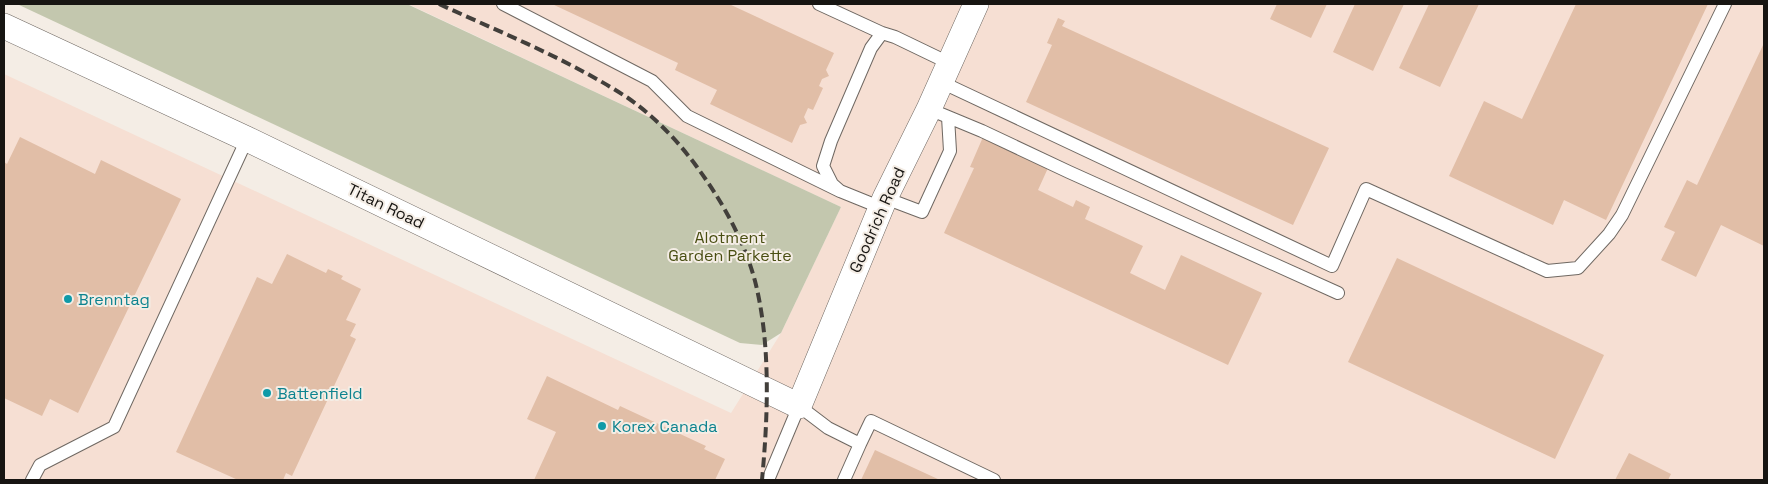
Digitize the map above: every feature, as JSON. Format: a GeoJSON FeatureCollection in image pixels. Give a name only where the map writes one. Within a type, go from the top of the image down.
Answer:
{"type":"FeatureCollection","features":[{"type":"Feature","properties":{"kind":"street","name":"Goodrich Road"},"geometry":{"type":"LineString","coordinates":[[799,406],[884,203],[938,113],[945,72],[976,4]]}},
{"type":"Feature","properties":{"kind":"street","name":"Titan Road"},"geometry":{"type":"LineString","coordinates":[[4,26],[247,139],[799,406]]}},
{"type":"Feature","properties":{"kind":"lane"},"geometry":{"type":"LineString","coordinates":[[503,4],[652,82],[687,116],[840,191],[884,203],[922,212],[950,152],[938,113]]}},
{"type":"Feature","properties":{"kind":"lane"},"geometry":{"type":"LineString","coordinates":[[819,4],[895,38],[945,72],[1332,266],[1366,189],[1547,271],[1578,268],[1609,234],[1622,215],[1725,4]]}},
{"type":"Feature","properties":{"kind":"lane"},"geometry":{"type":"LineString","coordinates":[[840,191],[832,184],[823,166],[831,141],[871,48],[882,33]]}},
{"type":"Feature","properties":{"kind":"lane"},"geometry":{"type":"LineString","coordinates":[[938,113],[982,131],[1338,293]]}},
{"type":"Feature","properties":{"kind":"lane"},"geometry":{"type":"LineString","coordinates":[[32,480],[40,465],[114,427],[247,139]]}},
{"type":"Feature","properties":{"kind":"lane"},"geometry":{"type":"LineString","coordinates":[[768,480],[799,406],[828,428],[860,444]]}},
{"type":"Feature","properties":{"kind":"lane"},"geometry":{"type":"LineString","coordinates":[[844,480],[870,421],[994,480]]}},
{"type":"Feature","properties":{"kind":"shaded area"},"geometry":{"type":"Polygon","coordinates":[[[408,4],[1764,4],[1764,480],[4,480],[4,74],[731,413],[781,333],[841,207],[408,4]]]}},
{"type":"Feature","properties":{"kind":"green space","name":"Alotment Garden Parkette"},"geometry":{"type":"Polygon","coordinates":[[[17,4],[407,4],[841,207],[781,333],[762,345],[740,343],[17,4]]]}},
{"type":"Feature","properties":{"kind":"building"},"geometry":{"type":"Polygon","coordinates":[[[552,4],[729,4],[834,53],[826,70],[829,76],[822,79],[819,86],[823,88],[813,110],[808,108],[804,117],[807,123],[800,125],[792,143],[710,104],[717,90],[675,70],[678,63],[552,4]]]}},
{"type":"Feature","properties":{"kind":"building"},"geometry":{"type":"Polygon","coordinates":[[[1277,4],[1327,4],[1311,38],[1270,19],[1277,4]]]}},
{"type":"Feature","properties":{"kind":"building"},"geometry":{"type":"Polygon","coordinates":[[[1355,4],[1404,4],[1373,71],[1333,52],[1355,4]]]}},
{"type":"Feature","properties":{"kind":"building"},"geometry":{"type":"Polygon","coordinates":[[[1429,4],[1479,4],[1440,87],[1399,68],[1429,4]]]}},
{"type":"Feature","properties":{"kind":"building"},"geometry":{"type":"Polygon","coordinates":[[[1576,4],[1708,4],[1606,220],[1564,200],[1553,225],[1449,176],[1484,101],[1522,119],[1576,4]]]}},
{"type":"Feature","properties":{"kind":"building"},"geometry":{"type":"Polygon","coordinates":[[[1058,18],[1065,21],[1062,26],[1329,148],[1293,225],[1026,102],[1052,45],[1047,43],[1058,18]]]}},
{"type":"Feature","properties":{"kind":"building"},"geometry":{"type":"Polygon","coordinates":[[[1764,43],[1764,246],[1721,225],[1696,277],[1661,260],[1675,232],[1664,227],[1687,180],[1697,185],[1764,43]]]}},
{"type":"Feature","properties":{"kind":"building","name":"Brenntag"},"geometry":{"type":"Polygon","coordinates":[[[20,137],[95,174],[101,160],[181,199],[78,413],[50,399],[42,416],[4,398],[4,162],[7,164],[20,137]]]}},
{"type":"Feature","properties":{"kind":"building"},"geometry":{"type":"Polygon","coordinates":[[[983,137],[1048,168],[1038,190],[1073,207],[1076,200],[1090,207],[1085,219],[1143,246],[1130,273],[1165,290],[1181,255],[1262,293],[1228,365],[944,233],[974,168],[970,167],[983,137]]]}},
{"type":"Feature","properties":{"kind":"building","name":"Battenfield"},"geometry":{"type":"Polygon","coordinates":[[[287,254],[326,273],[328,269],[343,276],[341,279],[361,289],[346,320],[356,324],[350,336],[356,339],[292,476],[286,473],[283,480],[238,480],[176,452],[257,277],[272,284],[287,254]]]}},
{"type":"Feature","properties":{"kind":"building"},"geometry":{"type":"Polygon","coordinates":[[[1397,258],[1604,355],[1555,459],[1348,362],[1397,258]]]}},
{"type":"Feature","properties":{"kind":"building","name":"Korex Canada"},"geometry":{"type":"Polygon","coordinates":[[[547,376],[618,410],[620,406],[706,446],[704,449],[725,459],[715,480],[534,480],[556,432],[527,419],[547,376]]]}},
{"type":"Feature","properties":{"kind":"building"},"geometry":{"type":"Polygon","coordinates":[[[875,450],[940,480],[861,480],[875,450]]]}},
{"type":"Feature","properties":{"kind":"building"},"geometry":{"type":"Polygon","coordinates":[[[1629,453],[1671,474],[1668,480],[1615,480],[1629,453]]]}},
{"type":"Feature","properties":{"kind":"railway"},"geometry":{"type":"LineString","coordinates":[[439,4],[559,59],[628,98],[666,130],[690,157],[706,180],[731,221],[745,251],[755,281],[760,305],[764,330],[767,380],[766,431],[762,480]]}},
{"type":"Feature","properties":{"kind":"place","name":"Brenntag"},"geometry":{"type":"Point","coordinates":[68,299]}},
{"type":"Feature","properties":{"kind":"place","name":"Battenfield"},"geometry":{"type":"Point","coordinates":[267,393]}},
{"type":"Feature","properties":{"kind":"place","name":"Korex Canada"},"geometry":{"type":"Point","coordinates":[602,426]}}]}
